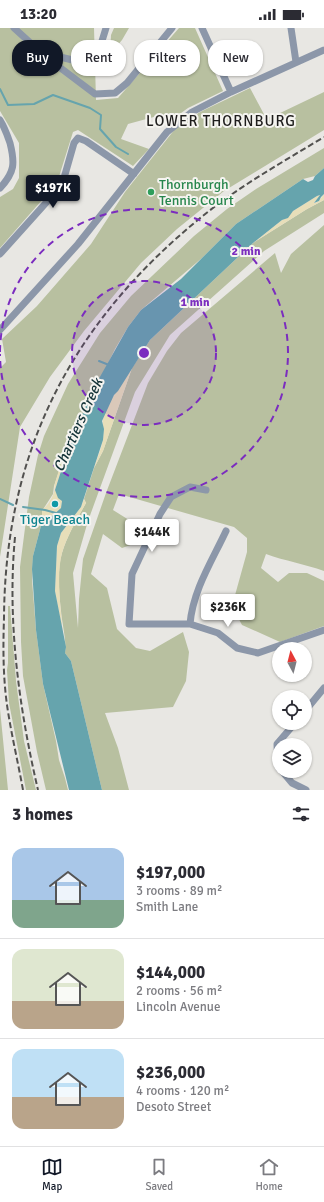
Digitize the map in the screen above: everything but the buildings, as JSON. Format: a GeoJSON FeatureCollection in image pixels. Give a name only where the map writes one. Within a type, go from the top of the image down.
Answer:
{"type":"FeatureCollection","features":[{"type":"Feature","properties":{"kind":"street"},"geometry":{"type":"LineString","coordinates":[[14,28],[27,40]]}},
{"type":"Feature","properties":{"kind":"street"},"geometry":{"type":"LineString","coordinates":[[63,58],[85,63],[98,54],[106,28]]}},
{"type":"Feature","properties":{"kind":"street"},"geometry":{"type":"LineString","coordinates":[[63,70],[95,94],[115,92],[126,82],[172,28]]}},
{"type":"Feature","properties":{"kind":"street"},"geometry":{"type":"LineString","coordinates":[[202,28],[231,92]]}},
{"type":"Feature","properties":{"kind":"street"},"geometry":{"type":"LineString","coordinates":[[290,28],[296,62]]}},
{"type":"Feature","properties":{"kind":"street"},"geometry":{"type":"LineString","coordinates":[[0,330],[78,244],[167,132],[192,112],[231,92],[324,50]]}},
{"type":"Feature","properties":{"kind":"street"},"geometry":{"type":"LineString","coordinates":[[0,120],[6,129],[14,159],[12,170],[7,181],[0,188]]}},
{"type":"Feature","properties":{"kind":"street"},"geometry":{"type":"LineString","coordinates":[[0,254],[62,185],[75,141],[78,138],[86,141],[134,174]]}},
{"type":"Feature","properties":{"kind":"street"},"geometry":{"type":"LineString","coordinates":[[206,490],[190,487],[171,497],[160,514],[132,574],[129,624],[190,624],[218,633],[237,648],[258,653],[324,630]]}},
{"type":"Feature","properties":{"kind":"street"},"geometry":{"type":"LineString","coordinates":[[190,624],[191,612],[197,590],[226,531]]}},
{"type":"Feature","properties":{"kind":"street"},"geometry":{"type":"LineString","coordinates":[[312,703],[324,688]]}},
{"type":"Feature","properties":{"kind":"street"},"geometry":{"type":"LineString","coordinates":[[282,738],[289,730]]}},
{"type":"Feature","properties":{"kind":"street"},"geometry":{"type":"LineString","coordinates":[[288,778],[292,783],[306,790]]}},
{"type":"Feature","properties":{"kind":"green space"},"geometry":{"type":"Polygon","coordinates":[[[0,28],[94,28],[94,40],[71,40],[71,76],[95,76],[96,100],[118,98],[137,76],[200,76],[200,40],[169,40],[179,28],[195,28],[208,57],[208,76],[216,76],[223,91],[188,108],[170,121],[161,115],[128,124],[121,139],[149,149],[133,166],[78,130],[73,132],[57,183],[0,248],[0,197],[13,189],[19,178],[19,143],[0,111],[0,28]]]}},
{"type":"Feature","properties":{"kind":"green space"},"geometry":{"type":"Polygon","coordinates":[[[114,28],[129,28],[122,40],[111,40],[114,28]]]}},
{"type":"Feature","properties":{"kind":"green space"},"geometry":{"type":"Polygon","coordinates":[[[250,88],[266,118],[278,114],[324,92],[324,130],[224,191],[177,229],[141,263],[84,331],[50,377],[20,427],[0,557],[0,368],[6,362],[2,339],[37,306],[91,244],[125,192],[175,129],[200,112],[250,88]]]}},
{"type":"Feature","properties":{"kind":"green space"},"geometry":{"type":"Polygon","coordinates":[[[324,148],[324,168],[315,176],[303,179],[236,224],[202,258],[141,310],[128,327],[115,349],[78,425],[72,433],[54,486],[53,494],[42,511],[42,522],[33,556],[32,580],[36,630],[43,684],[59,760],[68,790],[46,790],[37,752],[23,676],[20,567],[29,497],[38,455],[44,436],[68,384],[100,333],[131,296],[194,236],[227,209],[256,189],[324,148]]]}},
{"type":"Feature","properties":{"kind":"green space"},"geometry":{"type":"Polygon","coordinates":[[[324,200],[324,213],[264,251],[170,335],[135,392],[88,521],[73,573],[78,628],[83,559],[106,493],[148,383],[167,351],[181,333],[275,253],[281,273],[291,254],[324,225],[324,571],[266,554],[261,568],[278,582],[289,573],[307,573],[324,581],[324,626],[280,642],[242,625],[232,606],[247,552],[247,538],[234,527],[119,494],[113,510],[137,525],[139,542],[122,548],[103,534],[91,574],[107,588],[117,629],[136,648],[150,651],[183,632],[189,652],[186,681],[173,707],[105,713],[118,748],[129,790],[102,790],[71,661],[65,653],[59,582],[60,559],[64,547],[72,528],[86,503],[84,499],[94,468],[103,451],[132,368],[150,340],[253,243],[324,200]]]}},
{"type":"Feature","properties":{"kind":"green space"},"geometry":{"type":"Polygon","coordinates":[[[8,606],[10,606],[16,681],[24,741],[36,790],[26,790],[9,703],[7,670],[8,606]]]}},
{"type":"Feature","properties":{"kind":"green space"},"geometry":{"type":"Polygon","coordinates":[[[0,709],[8,790],[0,790],[0,709]]]}},
{"type":"Feature","properties":{"kind":"sand"},"geometry":{"type":"Polygon","coordinates":[[[324,194],[324,200],[253,243],[282,220],[287,218],[293,211],[320,195],[314,203],[319,201],[324,194]]]}},
{"type":"Feature","properties":{"kind":"sand"},"geometry":{"type":"Polygon","coordinates":[[[132,368],[103,451],[94,468],[101,449],[105,412],[111,399],[132,368]]]}},
{"type":"Feature","properties":{"kind":"sand","name":"Tiger Beach"},"geometry":{"type":"Polygon","coordinates":[[[78,425],[69,446],[55,490],[62,501],[61,508],[42,522],[42,510],[53,495],[64,453],[78,425]]]}},
{"type":"Feature","properties":{"kind":"sand"},"geometry":{"type":"Polygon","coordinates":[[[84,499],[86,503],[72,528],[60,562],[59,572],[63,634],[55,591],[57,546],[61,533],[81,507],[84,499]]]}},
{"type":"Feature","properties":{"kind":"water","name":"Chartiers Creek"},"geometry":{"type":"Polygon","coordinates":[[[324,168],[324,194],[319,201],[314,203],[320,195],[293,211],[288,218],[282,220],[253,243],[150,340],[114,395],[102,421],[104,429],[103,440],[81,507],[61,533],[57,546],[55,591],[66,647],[65,653],[71,661],[102,790],[69,790],[43,684],[36,630],[32,569],[33,556],[42,522],[49,518],[48,516],[52,516],[61,508],[62,501],[58,498],[55,490],[69,446],[92,391],[128,327],[141,310],[181,279],[236,224],[303,179],[308,182],[313,180],[315,176],[324,168]]]}},
{"type":"Feature","properties":{"kind":"waterway"},"geometry":{"type":"LineString","coordinates":[[0,89],[8,105],[34,104],[53,95],[90,108],[101,115],[100,129],[116,147],[128,154]]}},
{"type":"Feature","properties":{"kind":"waterway"},"geometry":{"type":"LineString","coordinates":[[99,361],[109,365]]}},
{"type":"Feature","properties":{"kind":"waterway"},"geometry":{"type":"LineString","coordinates":[[0,499],[13,505]]}},
{"type":"Feature","properties":{"kind":"waterway"},"geometry":{"type":"LineString","coordinates":[[23,507],[56,513]]}},
{"type":"Feature","properties":{"kind":"railway"},"geometry":{"type":"LineString","coordinates":[[23,790],[7,705],[5,683],[4,629],[7,558],[17,500],[32,446],[54,396],[81,348],[115,302],[154,259],[199,219],[229,196],[324,137]]}},
{"type":"Feature","properties":{"kind":"railway"},"geometry":{"type":"LineString","coordinates":[[15,537],[13,600],[16,664],[25,728],[38,790]]}},
{"type":"Feature","properties":{"kind":"place","name":"Thornburgh Tennis Court"},"geometry":{"type":"Point","coordinates":[151,192]}},
{"type":"Feature","properties":{"kind":"place","name":"Tiger Beach"},"geometry":{"type":"Point","coordinates":[55,504]}},
{"type":"Feature","properties":{"kind":"district","name":"LOWER THORNBURG"},"geometry":{"type":"Point","coordinates":[221,121]}}]}
